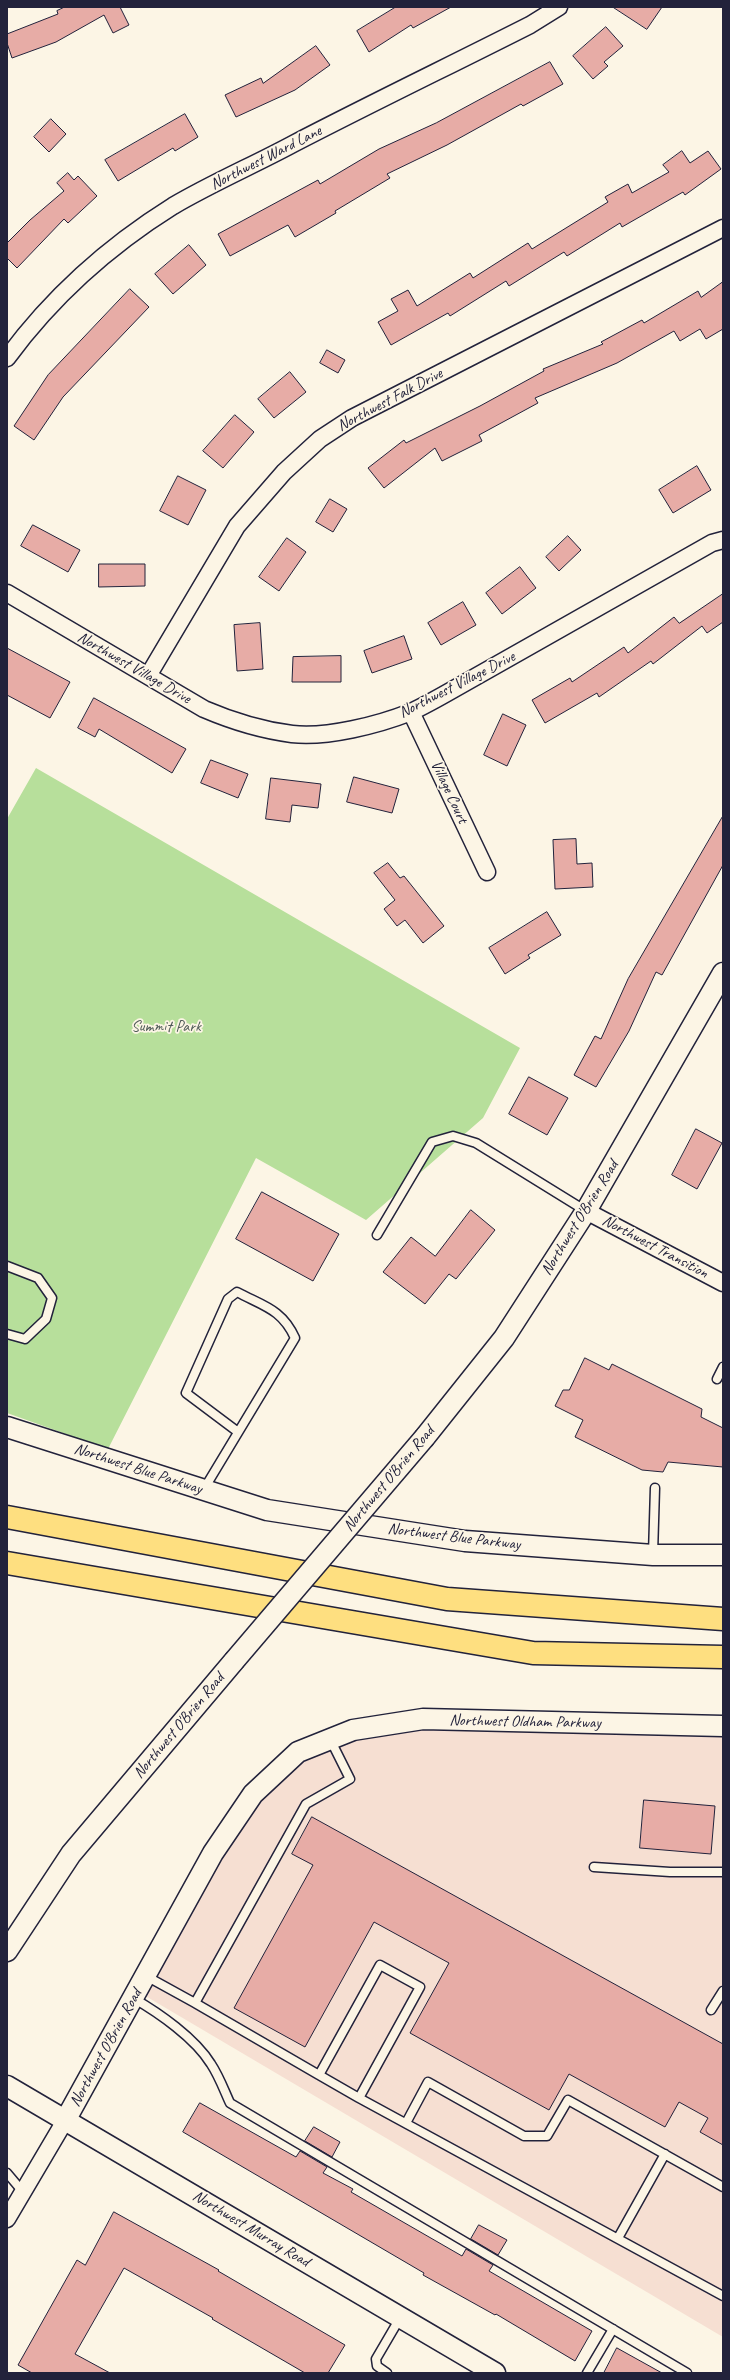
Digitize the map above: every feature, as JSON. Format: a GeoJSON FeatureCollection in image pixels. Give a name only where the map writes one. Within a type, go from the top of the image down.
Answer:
{"type":"FeatureCollection","features":[{"type":"Feature","properties":{"kind":"highway"},"geometry":{"type":"LineString","coordinates":[[7,1517],[447,1599],[723,1619]]}},
{"type":"Feature","properties":{"kind":"highway"},"geometry":{"type":"LineString","coordinates":[[7,1563],[533,1653],[723,1657]]}},
{"type":"Feature","properties":{"kind":"street","name":"Northwest Ward Lane"},"geometry":{"type":"LineString","coordinates":[[7,358],[48,307],[84,273],[117,245],[174,206],[337,121],[530,25],[559,7]]}},
{"type":"Feature","properties":{"kind":"street","name":"Northwest Falk Drive"},"geometry":{"type":"LineString","coordinates":[[148,676],[237,526],[262,495],[320,439],[352,418],[723,228]]}},
{"type":"Feature","properties":{"kind":"street","name":"Northwest Village Drive"},"geometry":{"type":"LineString","coordinates":[[7,593],[204,709],[232,722],[292,734],[328,732],[372,725],[411,712],[468,682],[712,543],[723,540]]}},
{"type":"Feature","properties":{"kind":"street","name":"Village Court"},"geometry":{"type":"LineString","coordinates":[[411,712],[488,872]]}},
{"type":"Feature","properties":{"kind":"street","name":"Northwest O'Brien Road"},"geometry":{"type":"LineString","coordinates":[[7,1951],[71,1854],[425,1437],[504,1338],[586,1210],[723,973]]}},
{"type":"Feature","properties":{"kind":"street","name":"Northwest Transition"},"geometry":{"type":"LineString","coordinates":[[586,1210],[723,1283]]}},
{"type":"Feature","properties":{"kind":"street","name":"Northwest Blue Parkway"},"geometry":{"type":"LineString","coordinates":[[7,1427],[267,1510],[465,1541],[653,1555],[723,1555]]}},
{"type":"Feature","properties":{"kind":"street","name":"Northwest Oldham Parkway"},"geometry":{"type":"LineString","coordinates":[[330,1739],[354,1730],[423,1720],[723,1726]]}},
{"type":"Feature","properties":{"kind":"street","name":"Northwest O'Brien Road"},"geometry":{"type":"LineString","coordinates":[[7,2219],[66,2119],[212,1853],[253,1794],[298,1752],[330,1739]]}},
{"type":"Feature","properties":{"kind":"street","name":"Northwest Murray Road"},"geometry":{"type":"LineString","coordinates":[[7,2086],[66,2119],[495,2373]]}},
{"type":"Feature","properties":{"kind":"lane"},"geometry":{"type":"LineString","coordinates":[[377,1235],[432,1142],[453,1136],[476,1143],[586,1210]]}},
{"type":"Feature","properties":{"kind":"lane"},"geometry":{"type":"LineString","coordinates":[[7,1266],[38,1278],[52,1298],[46,1319],[25,1339],[7,1334]]}},
{"type":"Feature","properties":{"kind":"lane"},"geometry":{"type":"LineString","coordinates":[[204,1490],[295,1338],[288,1322],[277,1312],[237,1292],[228,1299],[186,1393],[238,1432]]}},
{"type":"Feature","properties":{"kind":"lane"},"geometry":{"type":"LineString","coordinates":[[717,1379],[723,1367]]}},
{"type":"Feature","properties":{"kind":"lane"},"geometry":{"type":"LineString","coordinates":[[653,1555],[655,1488]]}},
{"type":"Feature","properties":{"kind":"lane"},"geometry":{"type":"LineString","coordinates":[[195,2003],[306,1804],[350,1779],[330,1739]]}},
{"type":"Feature","properties":{"kind":"lane"},"geometry":{"type":"LineString","coordinates":[[594,1867],[670,1872],[723,1872]]}},
{"type":"Feature","properties":{"kind":"lane"},"geometry":{"type":"LineString","coordinates":[[319,2075],[380,1965],[420,1987],[359,2098]]}},
{"type":"Feature","properties":{"kind":"lane"},"geometry":{"type":"LineString","coordinates":[[145,1975],[359,2098],[723,2296]]}},
{"type":"Feature","properties":{"kind":"lane"},"geometry":{"type":"LineString","coordinates":[[711,2010],[723,1991]]}},
{"type":"Feature","properties":{"kind":"lane"},"geometry":{"type":"LineString","coordinates":[[133,1998],[156,2011],[184,2034],[211,2063],[230,2103],[687,2373]]}},
{"type":"Feature","properties":{"kind":"lane"},"geometry":{"type":"LineString","coordinates":[[406,2123],[428,2082],[524,2136],[547,2136],[568,2100],[723,2186]]}},
{"type":"Feature","properties":{"kind":"lane"},"geometry":{"type":"LineString","coordinates":[[618,2238],[665,2154]]}},
{"type":"Feature","properties":{"kind":"lane"},"geometry":{"type":"LineString","coordinates":[[7,2173],[23,2192]]}},
{"type":"Feature","properties":{"kind":"lane"},"geometry":{"type":"LineString","coordinates":[[387,2373],[377,2366],[376,2359],[401,2317]]}},
{"type":"Feature","properties":{"kind":"lane"},"geometry":{"type":"LineString","coordinates":[[586,2373],[613,2330]]}},
{"type":"Feature","properties":{"kind":"shaded area"},"geometry":{"type":"Polygon","coordinates":[[[415,1728],[723,1729],[723,2337],[137,1991],[240,1817],[279,1769],[361,1735],[415,1728]]]}},
{"type":"Feature","properties":{"kind":"green space","name":"Summit Park"},"geometry":{"type":"Polygon","coordinates":[[[36,768],[520,1048],[483,1118],[366,1220],[256,1158],[108,1449],[7,1413],[7,819],[36,768]]]}},
{"type":"Feature","properties":{"kind":"building"},"geometry":{"type":"Polygon","coordinates":[[[65,7],[120,7],[129,25],[113,33],[104,15],[56,42],[12,58],[7,43],[7,34],[58,14],[57,11],[65,7]]]}},
{"type":"Feature","properties":{"kind":"building"},"geometry":{"type":"Polygon","coordinates":[[[396,7],[451,7],[413,28],[411,25],[369,52],[357,31],[396,7]]]}},
{"type":"Feature","properties":{"kind":"building"},"geometry":{"type":"Polygon","coordinates":[[[613,7],[662,7],[647,29],[613,7]]]}},
{"type":"Feature","properties":{"kind":"building"},"geometry":{"type":"Polygon","coordinates":[[[606,27],[623,46],[604,62],[608,66],[593,79],[573,56],[606,27]]]}},
{"type":"Feature","properties":{"kind":"building"},"geometry":{"type":"Polygon","coordinates":[[[316,46],[330,65],[295,90],[236,117],[225,95],[261,78],[263,83],[316,46]]]}},
{"type":"Feature","properties":{"kind":"building"},"geometry":{"type":"Polygon","coordinates":[[[550,62],[563,84],[523,106],[521,104],[447,145],[387,174],[390,178],[335,211],[336,213],[295,237],[288,225],[230,256],[218,234],[318,180],[320,184],[379,149],[436,123],[550,62]]]}},
{"type":"Feature","properties":{"kind":"building"},"geometry":{"type":"Polygon","coordinates":[[[185,114],[198,137],[175,151],[173,148],[118,181],[105,160],[185,114]]]}},
{"type":"Feature","properties":{"kind":"building"},"geometry":{"type":"Polygon","coordinates":[[[51,119],[66,134],[49,152],[34,137],[51,119]]]}},
{"type":"Feature","properties":{"kind":"building"},"geometry":{"type":"Polygon","coordinates":[[[682,151],[690,163],[708,151],[721,169],[685,195],[683,192],[622,227],[620,223],[567,256],[564,252],[509,286],[506,281],[450,316],[448,313],[391,345],[378,322],[398,311],[391,299],[408,290],[417,306],[470,273],[473,278],[528,243],[532,249],[608,202],[605,197],[628,184],[632,193],[669,172],[663,165],[682,151]]]}},
{"type":"Feature","properties":{"kind":"building"},"geometry":{"type":"Polygon","coordinates":[[[68,173],[74,180],[78,176],[97,196],[68,223],[64,219],[17,268],[7,258],[7,243],[30,220],[64,191],[57,183],[68,173]]]}},
{"type":"Feature","properties":{"kind":"building"},"geometry":{"type":"Polygon","coordinates":[[[189,245],[206,265],[173,294],[155,274],[189,245]]]}},
{"type":"Feature","properties":{"kind":"building"},"geometry":{"type":"Polygon","coordinates":[[[723,282],[723,329],[706,339],[700,329],[680,341],[674,331],[617,363],[535,398],[538,403],[479,435],[482,441],[442,461],[435,448],[384,488],[368,468],[404,440],[406,443],[480,406],[544,371],[543,369],[603,344],[601,342],[642,320],[644,323],[698,291],[701,297],[723,282]]]}},
{"type":"Feature","properties":{"kind":"building"},"geometry":{"type":"Polygon","coordinates":[[[130,289],[149,307],[63,397],[34,440],[14,426],[48,375],[130,289]]]}},
{"type":"Feature","properties":{"kind":"building"},"geometry":{"type":"Polygon","coordinates":[[[327,350],[345,360],[338,373],[320,363],[327,350]]]}},
{"type":"Feature","properties":{"kind":"building"},"geometry":{"type":"Polygon","coordinates":[[[290,372],[306,392],[274,418],[258,399],[290,372]]]}},
{"type":"Feature","properties":{"kind":"building"},"geometry":{"type":"Polygon","coordinates":[[[235,415],[254,432],[223,468],[203,451],[235,415]]]}},
{"type":"Feature","properties":{"kind":"building"},"geometry":{"type":"Polygon","coordinates":[[[697,466],[711,490],[673,513],[659,490],[697,466]]]}},
{"type":"Feature","properties":{"kind":"building"},"geometry":{"type":"Polygon","coordinates":[[[178,476],[206,490],[188,525],[160,511],[178,476]]]}},
{"type":"Feature","properties":{"kind":"building"},"geometry":{"type":"Polygon","coordinates":[[[330,499],[347,509],[333,532],[316,522],[330,499]]]}},
{"type":"Feature","properties":{"kind":"building"},"geometry":{"type":"Polygon","coordinates":[[[33,525],[80,550],[68,572],[21,546],[33,525]]]}},
{"type":"Feature","properties":{"kind":"building"},"geometry":{"type":"Polygon","coordinates":[[[568,536],[581,550],[559,571],[546,557],[568,536]]]}},
{"type":"Feature","properties":{"kind":"building"},"geometry":{"type":"Polygon","coordinates":[[[287,538],[306,552],[279,591],[259,577],[287,538]]]}},
{"type":"Feature","properties":{"kind":"building"},"geometry":{"type":"Polygon","coordinates":[[[99,564],[145,564],[145,586],[99,587],[99,564]]]}},
{"type":"Feature","properties":{"kind":"building"},"geometry":{"type":"Polygon","coordinates":[[[520,567],[536,588],[502,614],[486,593],[520,567]]]}},
{"type":"Feature","properties":{"kind":"building"},"geometry":{"type":"Polygon","coordinates":[[[723,594],[723,622],[707,633],[702,626],[653,664],[651,661],[599,697],[597,693],[545,723],[532,700],[570,678],[572,682],[624,647],[628,653],[674,617],[679,623],[723,594]]]}},
{"type":"Feature","properties":{"kind":"building"},"geometry":{"type":"Polygon","coordinates":[[[463,602],[476,625],[441,645],[428,623],[463,602]]]}},
{"type":"Feature","properties":{"kind":"building"},"geometry":{"type":"Polygon","coordinates":[[[260,623],[263,669],[237,671],[234,625],[260,623]]]}},
{"type":"Feature","properties":{"kind":"building"},"geometry":{"type":"Polygon","coordinates":[[[404,636],[412,659],[372,673],[364,651],[404,636]]]}},
{"type":"Feature","properties":{"kind":"building"},"geometry":{"type":"Polygon","coordinates":[[[7,648],[70,682],[50,718],[7,695],[7,648]]]}},
{"type":"Feature","properties":{"kind":"building"},"geometry":{"type":"Polygon","coordinates":[[[341,656],[341,682],[292,682],[293,657],[341,656]]]}},
{"type":"Feature","properties":{"kind":"building"},"geometry":{"type":"Polygon","coordinates":[[[94,698],[186,749],[172,773],[99,729],[95,737],[78,728],[94,698]]]}},
{"type":"Feature","properties":{"kind":"building"},"geometry":{"type":"Polygon","coordinates":[[[503,714],[526,725],[507,766],[484,755],[503,714]]]}},
{"type":"Feature","properties":{"kind":"building"},"geometry":{"type":"Polygon","coordinates":[[[211,760],[248,774],[238,798],[201,783],[211,760]]]}},
{"type":"Feature","properties":{"kind":"building"},"geometry":{"type":"Polygon","coordinates":[[[354,777],[399,789],[392,813],[347,802],[354,777]]]}},
{"type":"Feature","properties":{"kind":"building"},"geometry":{"type":"Polygon","coordinates":[[[271,778],[321,784],[318,808],[292,805],[290,822],[266,819],[271,778]]]}},
{"type":"Feature","properties":{"kind":"building"},"geometry":{"type":"Polygon","coordinates":[[[723,816],[723,865],[662,975],[656,972],[629,1031],[596,1087],[574,1075],[595,1036],[601,1039],[628,979],[723,816]]]}},
{"type":"Feature","properties":{"kind":"building"},"geometry":{"type":"Polygon","coordinates":[[[576,839],[577,864],[592,863],[593,887],[555,889],[553,840],[576,839]]]}},
{"type":"Feature","properties":{"kind":"building"},"geometry":{"type":"Polygon","coordinates":[[[388,863],[400,878],[404,876],[444,926],[423,943],[405,920],[397,926],[384,909],[395,900],[374,873],[388,863]]]}},
{"type":"Feature","properties":{"kind":"building"},"geometry":{"type":"Polygon","coordinates":[[[547,912],[561,935],[528,955],[530,958],[505,974],[489,948],[547,912]]]}},
{"type":"Feature","properties":{"kind":"building"},"geometry":{"type":"Polygon","coordinates":[[[529,1077],[568,1098],[547,1135],[509,1114],[529,1077]]]}},
{"type":"Feature","properties":{"kind":"building"},"geometry":{"type":"Polygon","coordinates":[[[696,1129],[722,1143],[697,1189],[672,1175],[696,1129]]]}},
{"type":"Feature","properties":{"kind":"building"},"geometry":{"type":"Polygon","coordinates":[[[262,1192],[339,1234],[313,1281],[236,1239],[262,1192]]]}},
{"type":"Feature","properties":{"kind":"building"},"geometry":{"type":"Polygon","coordinates":[[[471,1210],[495,1230],[456,1279],[449,1274],[425,1304],[383,1272],[411,1237],[435,1256],[471,1210]]]}},
{"type":"Feature","properties":{"kind":"building"},"geometry":{"type":"Polygon","coordinates":[[[585,1358],[609,1370],[612,1364],[702,1409],[701,1417],[723,1428],[723,1467],[668,1462],[663,1472],[642,1470],[575,1437],[583,1420],[555,1406],[563,1390],[569,1390],[585,1358]]]}},
{"type":"Feature","properties":{"kind":"building"},"geometry":{"type":"Polygon","coordinates":[[[644,1800],[715,1806],[711,1854],[640,1848],[644,1800]]]}},
{"type":"Feature","properties":{"kind":"building"},"geometry":{"type":"Polygon","coordinates":[[[312,1817],[723,2044],[723,2145],[700,2132],[708,2118],[679,2102],[665,2127],[569,2074],[549,2110],[410,2033],[449,1963],[374,1922],[305,2047],[234,2008],[313,1865],[292,1854],[312,1817]]]}},
{"type":"Feature","properties":{"kind":"building"},"geometry":{"type":"Polygon","coordinates":[[[200,2103],[296,2157],[300,2151],[327,2167],[323,2173],[353,2189],[351,2192],[462,2256],[466,2249],[493,2265],[489,2271],[592,2331],[575,2361],[496,2314],[495,2315],[423,2275],[424,2273],[183,2132],[200,2103]]]}},
{"type":"Feature","properties":{"kind":"building"},"geometry":{"type":"Polygon","coordinates":[[[314,2127],[340,2142],[332,2157],[305,2141],[314,2127]]]}},
{"type":"Feature","properties":{"kind":"building"},"geometry":{"type":"Polygon","coordinates":[[[114,2212],[219,2270],[218,2271],[345,2345],[328,2373],[305,2373],[212,2319],[213,2318],[124,2268],[75,2354],[110,2373],[32,2373],[18,2365],[77,2260],[85,2265],[114,2212]]]}},
{"type":"Feature","properties":{"kind":"building"},"geometry":{"type":"Polygon","coordinates":[[[479,2225],[507,2240],[498,2255],[471,2239],[479,2225]]]}},
{"type":"Feature","properties":{"kind":"building"},"geometry":{"type":"Polygon","coordinates":[[[617,2348],[662,2373],[604,2373],[617,2348]]]}}]}
